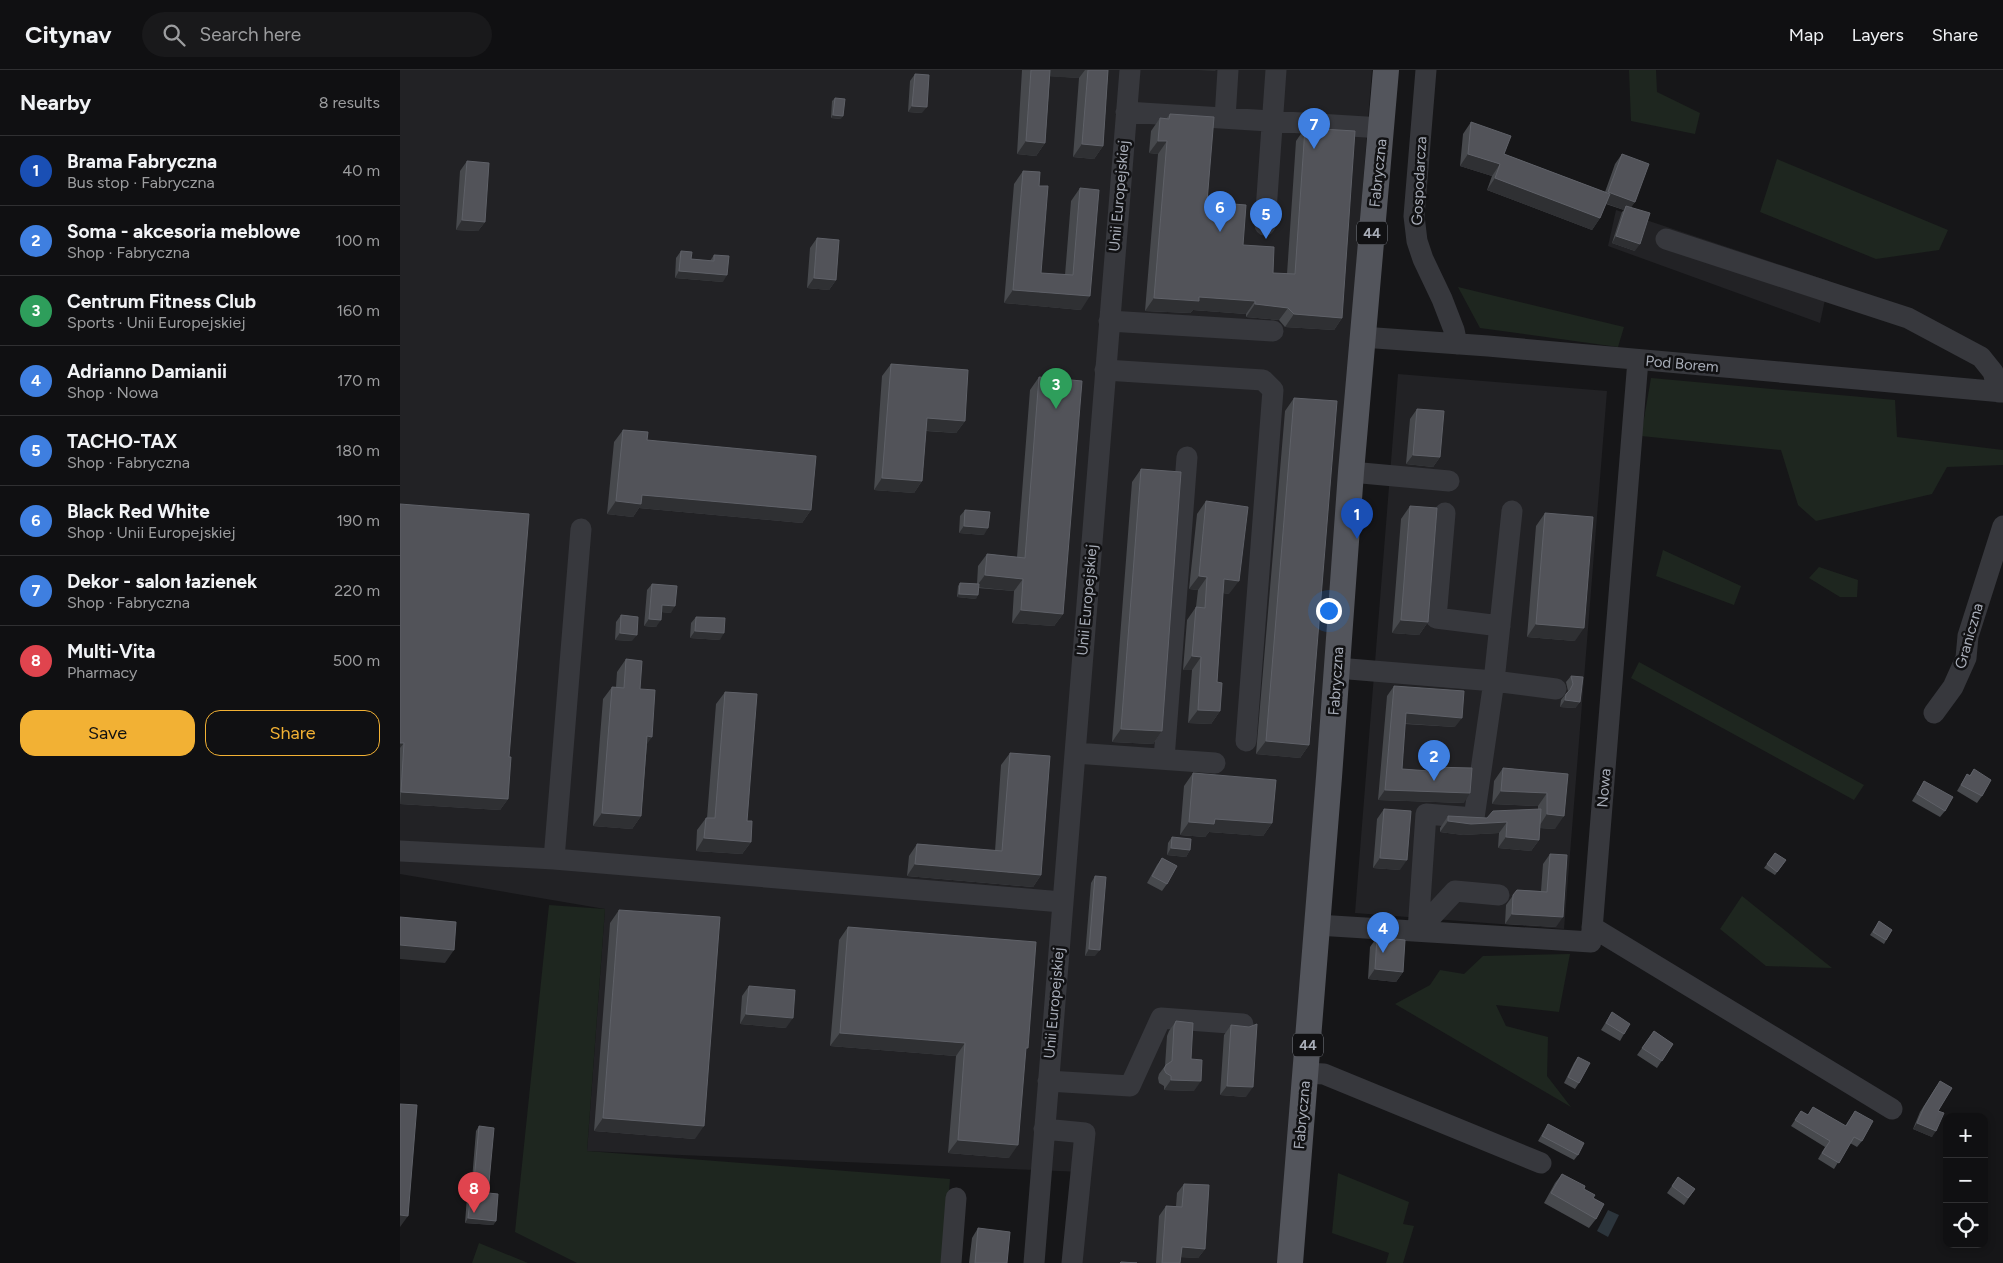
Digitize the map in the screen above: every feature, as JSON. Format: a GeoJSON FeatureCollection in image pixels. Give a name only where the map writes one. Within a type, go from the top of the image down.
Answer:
{"type":"FeatureCollection","features":[{"type":"Feature","properties":{"kind":"main road","name":"Fabryczna"},"geometry":{"type":"LineString","coordinates":[[1290,1263],[1337,668],[1350,472],[1386,70]]}},
{"type":"Feature","properties":{"kind":"street","name":"Unii Europejskiej"},"geometry":{"type":"LineString","coordinates":[[1034,1263],[1130,70]]}},
{"type":"Feature","properties":{"kind":"street"},"geometry":{"type":"LineString","coordinates":[[1225,118],[1228,70]]}},
{"type":"Feature","properties":{"kind":"street"},"geometry":{"type":"LineString","coordinates":[[1265,225],[1276,70]]}},
{"type":"Feature","properties":{"kind":"street","name":"Gospodarcza"},"geometry":{"type":"LineString","coordinates":[[1426,70],[1414,216],[1417,241],[1423,259],[1442,299],[1454,330],[1457,344]]}},
{"type":"Feature","properties":{"kind":"street"},"geometry":{"type":"LineString","coordinates":[[1126,112],[1382,128]]}},
{"type":"Feature","properties":{"kind":"street"},"geometry":{"type":"LineString","coordinates":[[1666,239],[1908,318],[1981,356],[1994,372],[2001,392]]}},
{"type":"Feature","properties":{"kind":"street"},"geometry":{"type":"LineString","coordinates":[[1109,321],[1272,331]]}},
{"type":"Feature","properties":{"kind":"street","name":"Pod Borem"},"geometry":{"type":"LineString","coordinates":[[1362,337],[2001,392]]}},
{"type":"Feature","properties":{"kind":"street","name":"Nowa"},"geometry":{"type":"LineString","coordinates":[[1592,927],[1638,360]]}},
{"type":"Feature","properties":{"kind":"street"},"geometry":{"type":"LineString","coordinates":[[1105,370],[1263,380],[1273,390],[1246,741]]}},
{"type":"Feature","properties":{"kind":"street"},"geometry":{"type":"LineString","coordinates":[[1164,759],[1187,457]]}},
{"type":"Feature","properties":{"kind":"street"},"geometry":{"type":"LineString","coordinates":[[1350,472],[1449,481]]}},
{"type":"Feature","properties":{"kind":"street"},"geometry":{"type":"LineString","coordinates":[[1418,931],[1426,814],[1474,818],[1494,681],[1512,511]]}},
{"type":"Feature","properties":{"kind":"street"},"geometry":{"type":"LineString","coordinates":[[1445,513],[1436,618],[1500,626]]}},
{"type":"Feature","properties":{"kind":"street","name":"Graniczna"},"geometry":{"type":"LineString","coordinates":[[1934,713],[1953,687],[1966,658],[1968,636],[2003,526]]}},
{"type":"Feature","properties":{"kind":"street"},"geometry":{"type":"LineString","coordinates":[[554,859],[581,529]]}},
{"type":"Feature","properties":{"kind":"street"},"geometry":{"type":"LineString","coordinates":[[1337,668],[1494,681],[1556,689]]}},
{"type":"Feature","properties":{"kind":"street"},"geometry":{"type":"LineString","coordinates":[[1074,753],[1215,763]]}},
{"type":"Feature","properties":{"kind":"street"},"geometry":{"type":"LineString","coordinates":[[400,851],[554,859],[1062,902]]}},
{"type":"Feature","properties":{"kind":"street"},"geometry":{"type":"LineString","coordinates":[[1418,931],[1455,892],[1499,895]]}},
{"type":"Feature","properties":{"kind":"street"},"geometry":{"type":"LineString","coordinates":[[1317,926],[1591,942],[1592,927],[1892,1109]]}},
{"type":"Feature","properties":{"kind":"street"},"geometry":{"type":"LineString","coordinates":[[1048,1081],[1130,1086],[1161,1018],[1242,1024]]}},
{"type":"Feature","properties":{"kind":"street"},"geometry":{"type":"LineString","coordinates":[[1306,1073],[1324,1074],[1541,1163]]}},
{"type":"Feature","properties":{"kind":"street"},"geometry":{"type":"LineString","coordinates":[[1044,1130],[1085,1133],[1072,1263]]}},
{"type":"Feature","properties":{"kind":"street"},"geometry":{"type":"LineString","coordinates":[[951,1263],[956,1198]]}},
{"type":"Feature","properties":{"kind":"shaded area"},"geometry":{"type":"Polygon","coordinates":[[[400,70],[1372,70],[1278,1263],[1078,1263],[1083,1172],[587,1151],[605,909],[400,874],[400,70]]]}},
{"type":"Feature","properties":{"kind":"shaded area"},"geometry":{"type":"Polygon","coordinates":[[[1629,70],[1656,70],[1657,92],[1700,113],[1695,134],[1631,121],[1629,70]]]}},
{"type":"Feature","properties":{"kind":"shaded area"},"geometry":{"type":"Polygon","coordinates":[[[1777,159],[1948,230],[1939,250],[1876,259],[1760,212],[1777,159]]]}},
{"type":"Feature","properties":{"kind":"shaded area"},"geometry":{"type":"Polygon","coordinates":[[[1616,210],[1829,281],[1820,323],[1608,246],[1616,210]]]}},
{"type":"Feature","properties":{"kind":"shaded area"},"geometry":{"type":"Polygon","coordinates":[[[1458,287],[1624,327],[1618,347],[1480,328],[1458,287]]]}},
{"type":"Feature","properties":{"kind":"shaded area"},"geometry":{"type":"Polygon","coordinates":[[[1398,374],[1607,391],[1564,929],[1355,913],[1398,374]]]}},
{"type":"Feature","properties":{"kind":"shaded area"},"geometry":{"type":"Polygon","coordinates":[[[1651,378],[1895,400],[1897,437],[2003,450],[2003,465],[1947,467],[1932,494],[1816,521],[1798,505],[1781,450],[1641,436],[1651,378]]]}},
{"type":"Feature","properties":{"kind":"shaded area"},"geometry":{"type":"Polygon","coordinates":[[[1663,550],[1741,586],[1734,605],[1656,576],[1663,550]]]}},
{"type":"Feature","properties":{"kind":"shaded area"},"geometry":{"type":"Polygon","coordinates":[[[1819,567],[1858,580],[1857,597],[1840,597],[1809,578],[1819,567]]]}},
{"type":"Feature","properties":{"kind":"shaded area"},"geometry":{"type":"Polygon","coordinates":[[[1639,662],[1864,785],[1854,800],[1631,678],[1639,662]]]}},
{"type":"Feature","properties":{"kind":"shaded area"},"geometry":{"type":"Polygon","coordinates":[[[1742,896],[1832,968],[1766,966],[1720,929],[1742,896]]]}},
{"type":"Feature","properties":{"kind":"shaded area"},"geometry":{"type":"Polygon","coordinates":[[[549,905],[605,909],[587,1151],[950,1179],[943,1263],[577,1263],[515,1232],[549,905]]]}},
{"type":"Feature","properties":{"kind":"shaded area"},"geometry":{"type":"Polygon","coordinates":[[[1570,954],[1559,1012],[1496,1005],[1506,1026],[1548,1037],[1547,1076],[1571,1107],[1395,1004],[1430,985],[1440,970],[1464,974],[1483,956],[1570,954]]]}},
{"type":"Feature","properties":{"kind":"shaded area"},"geometry":{"type":"Polygon","coordinates":[[[1338,1173],[1409,1202],[1403,1224],[1414,1226],[1403,1263],[1386,1263],[1389,1253],[1332,1233],[1338,1173]]]}},
{"type":"Feature","properties":{"kind":"shaded area"},"geometry":{"type":"Polygon","coordinates":[[[1608,1210],[1619,1215],[1608,1237],[1597,1231],[1608,1210]]]}},
{"type":"Feature","properties":{"kind":"shaded area"},"geometry":{"type":"Polygon","coordinates":[[[479,1243],[528,1263],[472,1263],[479,1243]]]}},
{"type":"Feature","properties":{"kind":"building"},"geometry":{"type":"Polygon","coordinates":[[[1031,70],[1050,70],[1045,143],[1026,141],[1031,70]]]}},
{"type":"Feature","properties":{"kind":"building"},"geometry":{"type":"Polygon","coordinates":[[[1088,70],[1108,70],[1103,146],[1082,144],[1088,70]]]}},
{"type":"Feature","properties":{"kind":"building"},"geometry":{"type":"Polygon","coordinates":[[[915,74],[929,75],[927,107],[912,106],[915,74]]]}},
{"type":"Feature","properties":{"kind":"building"},"geometry":{"type":"Polygon","coordinates":[[[835,98],[845,99],[843,116],[833,115],[835,98]]]}},
{"type":"Feature","properties":{"kind":"building"},"geometry":{"type":"Polygon","coordinates":[[[1170,114],[1214,117],[1207,202],[1246,205],[1243,245],[1274,247],[1273,273],[1295,274],[1305,128],[1355,131],[1342,318],[1294,314],[1288,308],[1255,304],[1255,301],[1199,297],[1199,301],[1154,298],[1167,141],[1158,141],[1160,118],[1169,119],[1170,114]]]}},
{"type":"Feature","properties":{"kind":"building"},"geometry":{"type":"Polygon","coordinates":[[[1471,122],[1511,136],[1504,154],[1610,194],[1600,218],[1495,178],[1500,164],[1468,154],[1471,122]]]}},
{"type":"Feature","properties":{"kind":"building"},"geometry":{"type":"Polygon","coordinates":[[[1622,154],[1649,164],[1635,202],[1608,192],[1622,154]]]}},
{"type":"Feature","properties":{"kind":"building"},"geometry":{"type":"Polygon","coordinates":[[[467,161],[489,163],[485,222],[462,220],[467,161]]]}},
{"type":"Feature","properties":{"kind":"building"},"geometry":{"type":"Polygon","coordinates":[[[1023,171],[1040,172],[1039,186],[1048,186],[1041,273],[1073,275],[1080,188],[1099,190],[1090,296],[1013,290],[1023,171]]]}},
{"type":"Feature","properties":{"kind":"building"},"geometry":{"type":"Polygon","coordinates":[[[1626,206],[1650,213],[1640,244],[1616,236],[1626,206]]]}},
{"type":"Feature","properties":{"kind":"building"},"geometry":{"type":"Polygon","coordinates":[[[817,238],[839,240],[836,280],[814,278],[817,238]]]}},
{"type":"Feature","properties":{"kind":"building"},"geometry":{"type":"Polygon","coordinates":[[[681,251],[692,252],[691,259],[714,261],[714,255],[729,256],[727,275],[679,271],[681,251]]]}},
{"type":"Feature","properties":{"kind":"building"},"geometry":{"type":"Polygon","coordinates":[[[891,364],[968,370],[965,421],[927,418],[922,481],[882,478],[891,364]]]}},
{"type":"Feature","properties":{"kind":"building"},"geometry":{"type":"Polygon","coordinates":[[[1039,377],[1082,381],[1063,614],[1021,610],[1023,579],[985,575],[987,554],[1025,558],[1039,377]]]}},
{"type":"Feature","properties":{"kind":"building"},"geometry":{"type":"Polygon","coordinates":[[[1294,398],[1337,401],[1309,745],[1266,741],[1294,398]]]}},
{"type":"Feature","properties":{"kind":"building"},"geometry":{"type":"Polygon","coordinates":[[[1417,409],[1444,411],[1440,457],[1413,455],[1417,409]]]}},
{"type":"Feature","properties":{"kind":"building"},"geometry":{"type":"Polygon","coordinates":[[[623,430],[648,432],[647,440],[816,456],[811,510],[642,495],[641,504],[616,501],[623,430]]]}},
{"type":"Feature","properties":{"kind":"building"},"geometry":{"type":"Polygon","coordinates":[[[1141,469],[1181,472],[1162,731],[1121,729],[1141,469]]]}},
{"type":"Feature","properties":{"kind":"building"},"geometry":{"type":"Polygon","coordinates":[[[1206,501],[1248,507],[1239,581],[1224,579],[1217,682],[1222,683],[1220,711],[1198,710],[1201,657],[1192,656],[1196,607],[1205,608],[1207,577],[1199,576],[1206,501]]]}},
{"type":"Feature","properties":{"kind":"building"},"geometry":{"type":"Polygon","coordinates":[[[400,504],[529,514],[509,757],[511,757],[508,799],[401,792],[404,743],[400,743],[400,504]]]}},
{"type":"Feature","properties":{"kind":"building"},"geometry":{"type":"Polygon","coordinates":[[[1410,506],[1437,508],[1428,622],[1401,620],[1410,506]]]}},
{"type":"Feature","properties":{"kind":"building"},"geometry":{"type":"Polygon","coordinates":[[[965,510],[990,512],[988,528],[964,526],[965,510]]]}},
{"type":"Feature","properties":{"kind":"building"},"geometry":{"type":"Polygon","coordinates":[[[1545,513],[1593,517],[1584,628],[1536,624],[1545,513]]]}},
{"type":"Feature","properties":{"kind":"building"},"geometry":{"type":"Polygon","coordinates":[[[960,583],[979,584],[978,595],[959,594],[960,583]]]}},
{"type":"Feature","properties":{"kind":"building"},"geometry":{"type":"Polygon","coordinates":[[[652,584],[677,586],[675,606],[662,605],[661,620],[649,619],[652,584]]]}},
{"type":"Feature","properties":{"kind":"building"},"geometry":{"type":"Polygon","coordinates":[[[621,615],[638,617],[637,635],[620,633],[621,615]]]}},
{"type":"Feature","properties":{"kind":"building"},"geometry":{"type":"Polygon","coordinates":[[[696,617],[725,618],[724,633],[695,631],[696,617]]]}},
{"type":"Feature","properties":{"kind":"building"},"geometry":{"type":"Polygon","coordinates":[[[626,659],[642,661],[640,689],[655,690],[652,737],[647,736],[641,816],[602,813],[612,687],[624,688],[626,659]]]}},
{"type":"Feature","properties":{"kind":"building"},"geometry":{"type":"Polygon","coordinates":[[[1571,676],[1583,677],[1580,702],[1565,700],[1566,694],[1573,684],[1571,676]]]}},
{"type":"Feature","properties":{"kind":"building"},"geometry":{"type":"Polygon","coordinates":[[[1394,686],[1464,691],[1462,718],[1406,713],[1402,769],[1430,771],[1430,767],[1472,768],[1470,793],[1385,790],[1394,686]]]}},
{"type":"Feature","properties":{"kind":"building"},"geometry":{"type":"Polygon","coordinates":[[[725,692],[757,694],[747,821],[752,821],[751,842],[704,838],[706,818],[715,818],[725,692]]]}},
{"type":"Feature","properties":{"kind":"building"},"geometry":{"type":"Polygon","coordinates":[[[1010,753],[1050,756],[1041,875],[915,864],[917,844],[1002,851],[1010,753]]]}},
{"type":"Feature","properties":{"kind":"building"},"geometry":{"type":"Polygon","coordinates":[[[1503,768],[1568,774],[1564,816],[1547,814],[1547,793],[1501,791],[1503,768]]]}},
{"type":"Feature","properties":{"kind":"building"},"geometry":{"type":"Polygon","coordinates":[[[1974,769],[1991,780],[1982,796],[1961,785],[1967,774],[1970,776],[1974,769]]]}},
{"type":"Feature","properties":{"kind":"building"},"geometry":{"type":"Polygon","coordinates":[[[1193,773],[1276,780],[1272,823],[1215,819],[1214,824],[1189,822],[1193,773]]]}},
{"type":"Feature","properties":{"kind":"building"},"geometry":{"type":"Polygon","coordinates":[[[1924,781],[1953,797],[1945,811],[1917,794],[1924,781]]]}},
{"type":"Feature","properties":{"kind":"building"},"geometry":{"type":"Polygon","coordinates":[[[1384,809],[1411,811],[1407,860],[1380,858],[1384,809]]]}},
{"type":"Feature","properties":{"kind":"building"},"geometry":{"type":"Polygon","coordinates":[[[1541,809],[1539,840],[1506,837],[1507,822],[1471,824],[1448,821],[1448,816],[1487,818],[1493,811],[1541,809]]]}},
{"type":"Feature","properties":{"kind":"building"},"geometry":{"type":"Polygon","coordinates":[[[1172,837],[1191,839],[1190,850],[1171,848],[1172,837]]]}},
{"type":"Feature","properties":{"kind":"building"},"geometry":{"type":"Polygon","coordinates":[[[1775,853],[1786,860],[1777,872],[1767,864],[1775,853]]]}},
{"type":"Feature","properties":{"kind":"building"},"geometry":{"type":"Polygon","coordinates":[[[1550,854],[1567,855],[1563,917],[1512,914],[1513,895],[1517,890],[1547,892],[1550,854]]]}},
{"type":"Feature","properties":{"kind":"building"},"geometry":{"type":"Polygon","coordinates":[[[1162,858],[1177,866],[1167,884],[1152,876],[1162,858]]]}},
{"type":"Feature","properties":{"kind":"building"},"geometry":{"type":"Polygon","coordinates":[[[1095,876],[1106,877],[1100,950],[1089,949],[1095,876]]]}},
{"type":"Feature","properties":{"kind":"building"},"geometry":{"type":"Polygon","coordinates":[[[619,910],[720,917],[704,1126],[603,1118],[619,910]]]}},
{"type":"Feature","properties":{"kind":"building"},"geometry":{"type":"Polygon","coordinates":[[[400,917],[456,922],[454,950],[400,945],[400,917]]]}},
{"type":"Feature","properties":{"kind":"building"},"geometry":{"type":"Polygon","coordinates":[[[1879,921],[1892,930],[1886,940],[1873,932],[1879,921]]]}},
{"type":"Feature","properties":{"kind":"building"},"geometry":{"type":"Polygon","coordinates":[[[848,927],[1036,942],[1018,1145],[958,1140],[965,1043],[840,1033],[848,927]]]}},
{"type":"Feature","properties":{"kind":"building"},"geometry":{"type":"Polygon","coordinates":[[[1377,937],[1405,940],[1403,972],[1375,969],[1377,937]]]}},
{"type":"Feature","properties":{"kind":"building"},"geometry":{"type":"Polygon","coordinates":[[[749,986],[795,990],[793,1018],[746,1014],[749,986]]]}},
{"type":"Feature","properties":{"kind":"building"},"geometry":{"type":"Polygon","coordinates":[[[1612,1012],[1630,1024],[1624,1034],[1606,1023],[1612,1012]]]}},
{"type":"Feature","properties":{"kind":"building"},"geometry":{"type":"Polygon","coordinates":[[[1176,1021],[1193,1023],[1191,1059],[1202,1060],[1201,1081],[1171,1080],[1171,1076],[1164,1069],[1172,1061],[1176,1021]]]}},
{"type":"Feature","properties":{"kind":"building"},"geometry":{"type":"Polygon","coordinates":[[[1257,1024],[1253,1087],[1227,1086],[1231,1025],[1249,1027],[1257,1024]]]}},
{"type":"Feature","properties":{"kind":"building"},"geometry":{"type":"Polygon","coordinates":[[[1654,1031],[1673,1044],[1662,1061],[1642,1048],[1654,1031]]]}},
{"type":"Feature","properties":{"kind":"building"},"geometry":{"type":"Polygon","coordinates":[[[1578,1057],[1590,1063],[1579,1083],[1568,1077],[1578,1057]]]}},
{"type":"Feature","properties":{"kind":"building"},"geometry":{"type":"Polygon","coordinates":[[[1940,1081],[1952,1088],[1938,1111],[1944,1113],[1936,1131],[1917,1123],[1924,1107],[1940,1081]]]}},
{"type":"Feature","properties":{"kind":"building"},"geometry":{"type":"Polygon","coordinates":[[[400,1104],[417,1105],[408,1216],[400,1215],[400,1104]]]}},
{"type":"Feature","properties":{"kind":"building"},"geometry":{"type":"Polygon","coordinates":[[[1813,1107],[1846,1126],[1855,1111],[1873,1121],[1862,1141],[1854,1137],[1839,1163],[1822,1153],[1830,1141],[1795,1120],[1801,1111],[1808,1115],[1813,1107]]]}},
{"type":"Feature","properties":{"kind":"building"},"geometry":{"type":"Polygon","coordinates":[[[1548,1124],[1584,1143],[1578,1155],[1542,1136],[1548,1124]]]}},
{"type":"Feature","properties":{"kind":"building"},"geometry":{"type":"Polygon","coordinates":[[[479,1126],[494,1128],[488,1193],[498,1194],[496,1221],[468,1218],[471,1192],[473,1192],[479,1126]]]}},
{"type":"Feature","properties":{"kind":"building"},"geometry":{"type":"Polygon","coordinates":[[[1562,1174],[1585,1186],[1584,1189],[1595,1195],[1593,1198],[1604,1204],[1596,1219],[1551,1193],[1562,1174]]]}},
{"type":"Feature","properties":{"kind":"building"},"geometry":{"type":"Polygon","coordinates":[[[1678,1177],[1695,1189],[1688,1198],[1672,1186],[1678,1177]]]}},
{"type":"Feature","properties":{"kind":"building"},"geometry":{"type":"Polygon","coordinates":[[[1184,1184],[1209,1185],[1205,1249],[1182,1247],[1180,1263],[1162,1263],[1166,1206],[1182,1207],[1184,1184]]]}},
{"type":"Feature","properties":{"kind":"building"},"geometry":{"type":"Polygon","coordinates":[[[978,1228],[1010,1232],[1007,1263],[975,1263],[978,1228]]]}},
{"type":"Feature","properties":{"kind":"place","name":"Dekor - salon łazienek"},"geometry":{"type":"Point","coordinates":[1314,149]}},
{"type":"Feature","properties":{"kind":"place","name":"Black Red White"},"geometry":{"type":"Point","coordinates":[1220,232]}},
{"type":"Feature","properties":{"kind":"place","name":"TACHO-TAX"},"geometry":{"type":"Point","coordinates":[1266,239]}},
{"type":"Feature","properties":{"kind":"place","name":"Centrum Fitness Club"},"geometry":{"type":"Point","coordinates":[1056,409]}},
{"type":"Feature","properties":{"kind":"place","name":"Brama Fabryczna"},"geometry":{"type":"Point","coordinates":[1357,539]}},
{"type":"Feature","properties":{"kind":"place","name":"Soma - akcesoria meblowe"},"geometry":{"type":"Point","coordinates":[1434,781]}},
{"type":"Feature","properties":{"kind":"place","name":"Adrianno Damianii"},"geometry":{"type":"Point","coordinates":[1383,953]}},
{"type":"Feature","properties":{"kind":"place","name":"Multi-Vita"},"geometry":{"type":"Point","coordinates":[474,1213]}}]}
